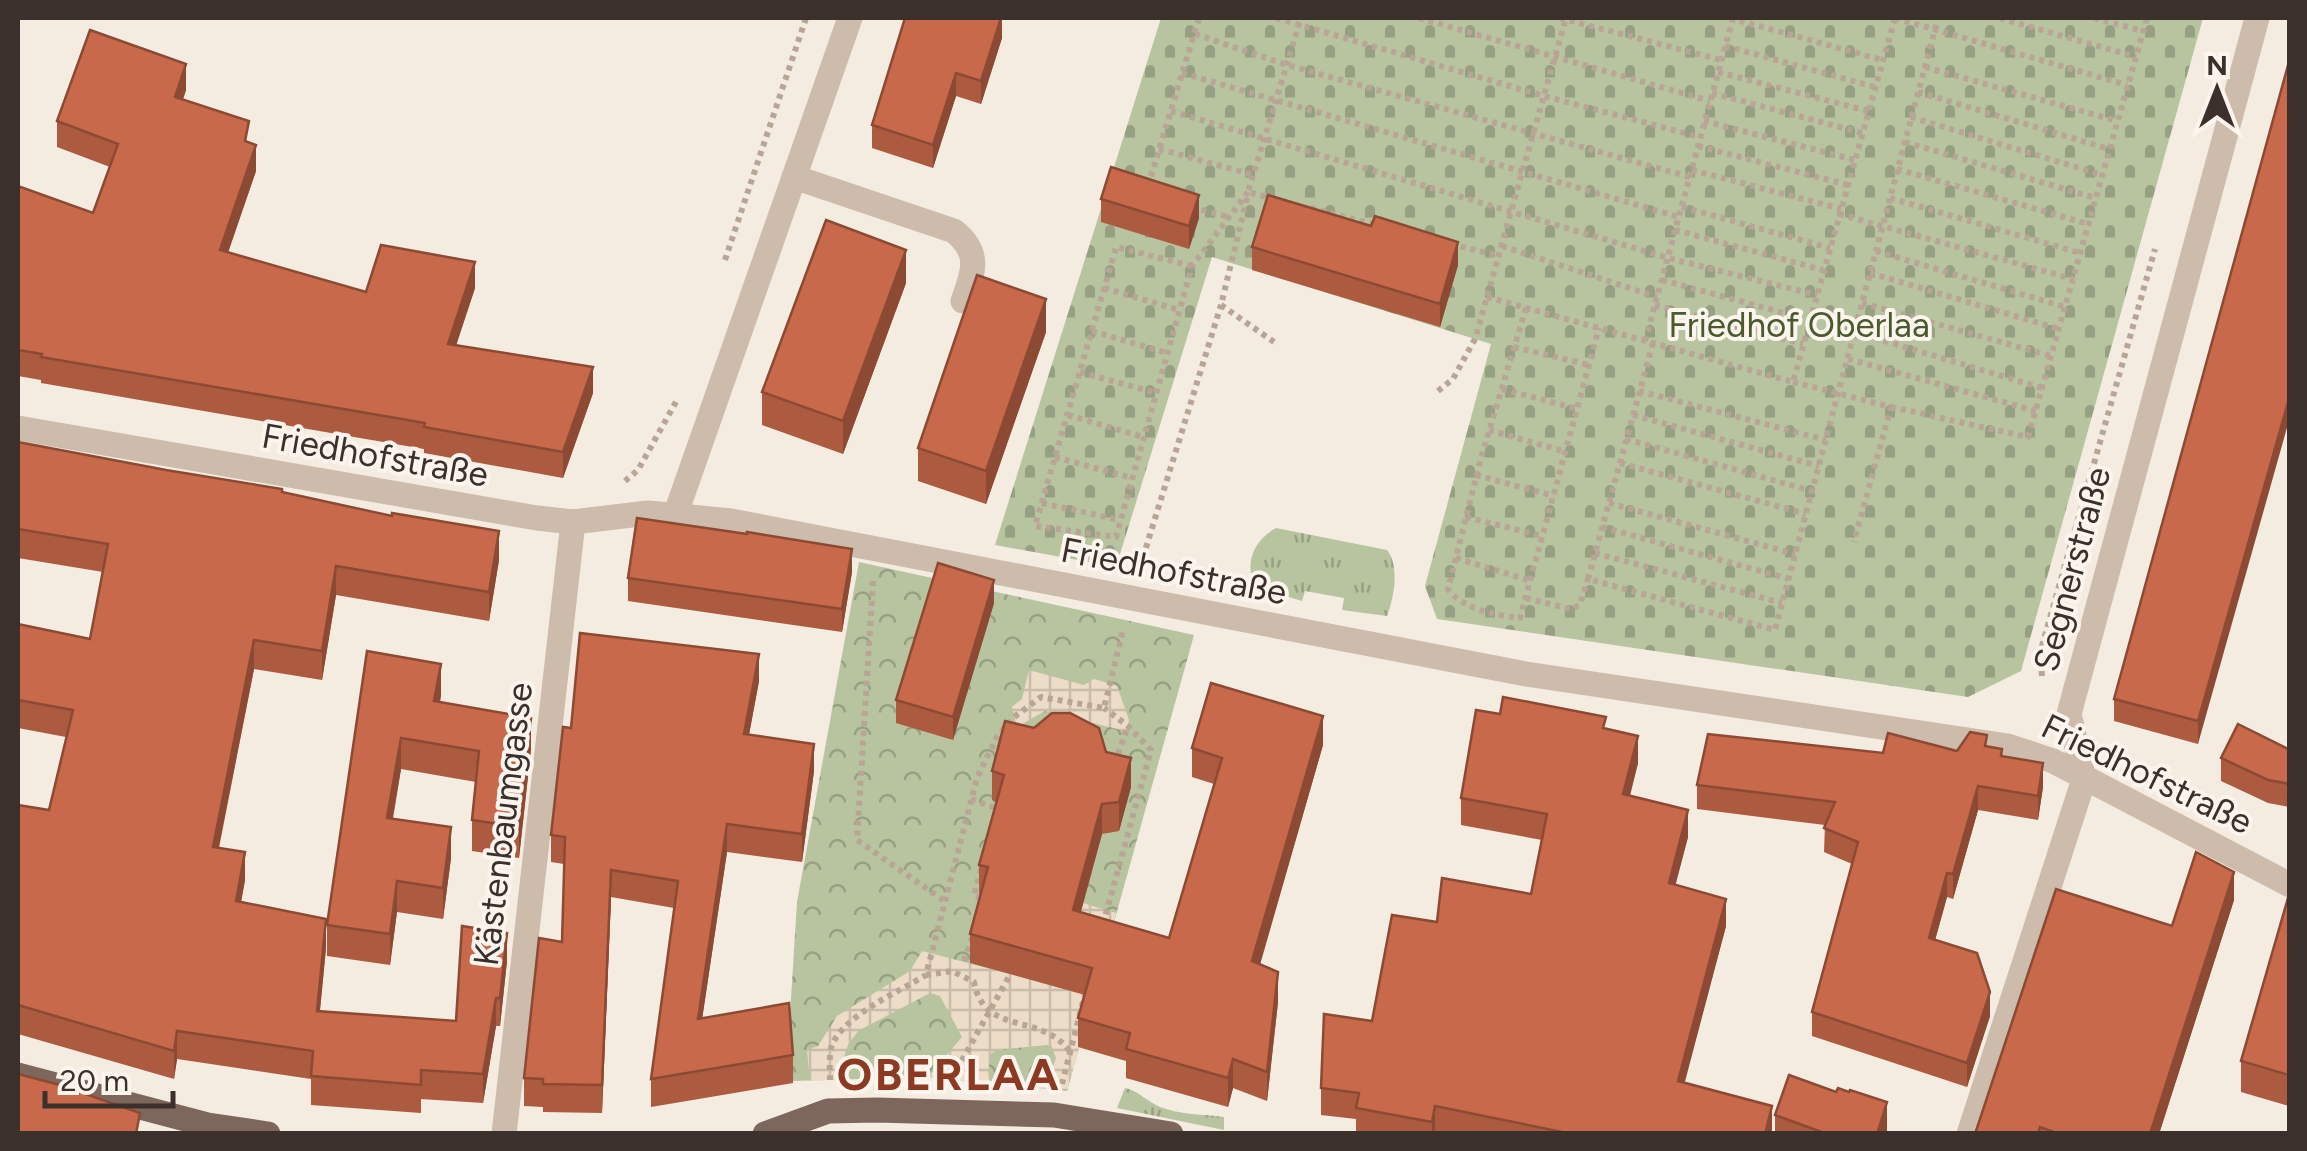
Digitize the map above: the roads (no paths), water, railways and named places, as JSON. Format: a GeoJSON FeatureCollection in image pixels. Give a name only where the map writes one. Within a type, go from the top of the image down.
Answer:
{"type":"FeatureCollection","features":[{"type":"Feature","properties":{"kind":"main road"},"geometry":{"type":"LineString","coordinates":[[18,1075],[208,1126],[268,1134]]}},
{"type":"Feature","properties":{"kind":"main road"},"geometry":{"type":"LineString","coordinates":[[765,1134],[828,1111],[950,1110],[1054,1116],[1171,1134]]}},
{"type":"Feature","properties":{"kind":"street"},"geometry":{"type":"LineString","coordinates":[[676,513],[850,18]]}},
{"type":"Feature","properties":{"kind":"street","name":"Segnerstraße"},"geometry":{"type":"LineString","coordinates":[[2084,779],[2069,714],[2258,18]]}},
{"type":"Feature","properties":{"kind":"street"},"geometry":{"type":"LineString","coordinates":[[794,177],[954,231],[968,242],[973,258],[972,277],[963,301]]}},
{"type":"Feature","properties":{"kind":"street","name":"Friedhofstraße"},"geometry":{"type":"LineString","coordinates":[[18,428],[524,516],[573,522],[676,513],[875,547],[1526,674],[2008,746],[2053,761],[2290,884]]}},
{"type":"Feature","properties":{"kind":"street","name":"Kästenbaumgasse"},"geometry":{"type":"LineString","coordinates":[[504,1134],[573,522]]}},
{"type":"Feature","properties":{"kind":"street"},"geometry":{"type":"LineString","coordinates":[[1969,1134],[2084,779]]}},
{"type":"Feature","properties":{"kind":"district","name":"OBERLAA"},"geometry":{"type":"Point","coordinates":[949,1074]}},
{"type":"Feature","properties":{"kind":"park label","name":"Friedhof Oberlaa"},"geometry":{"type":"Point","coordinates":[1799,325]}}]}
